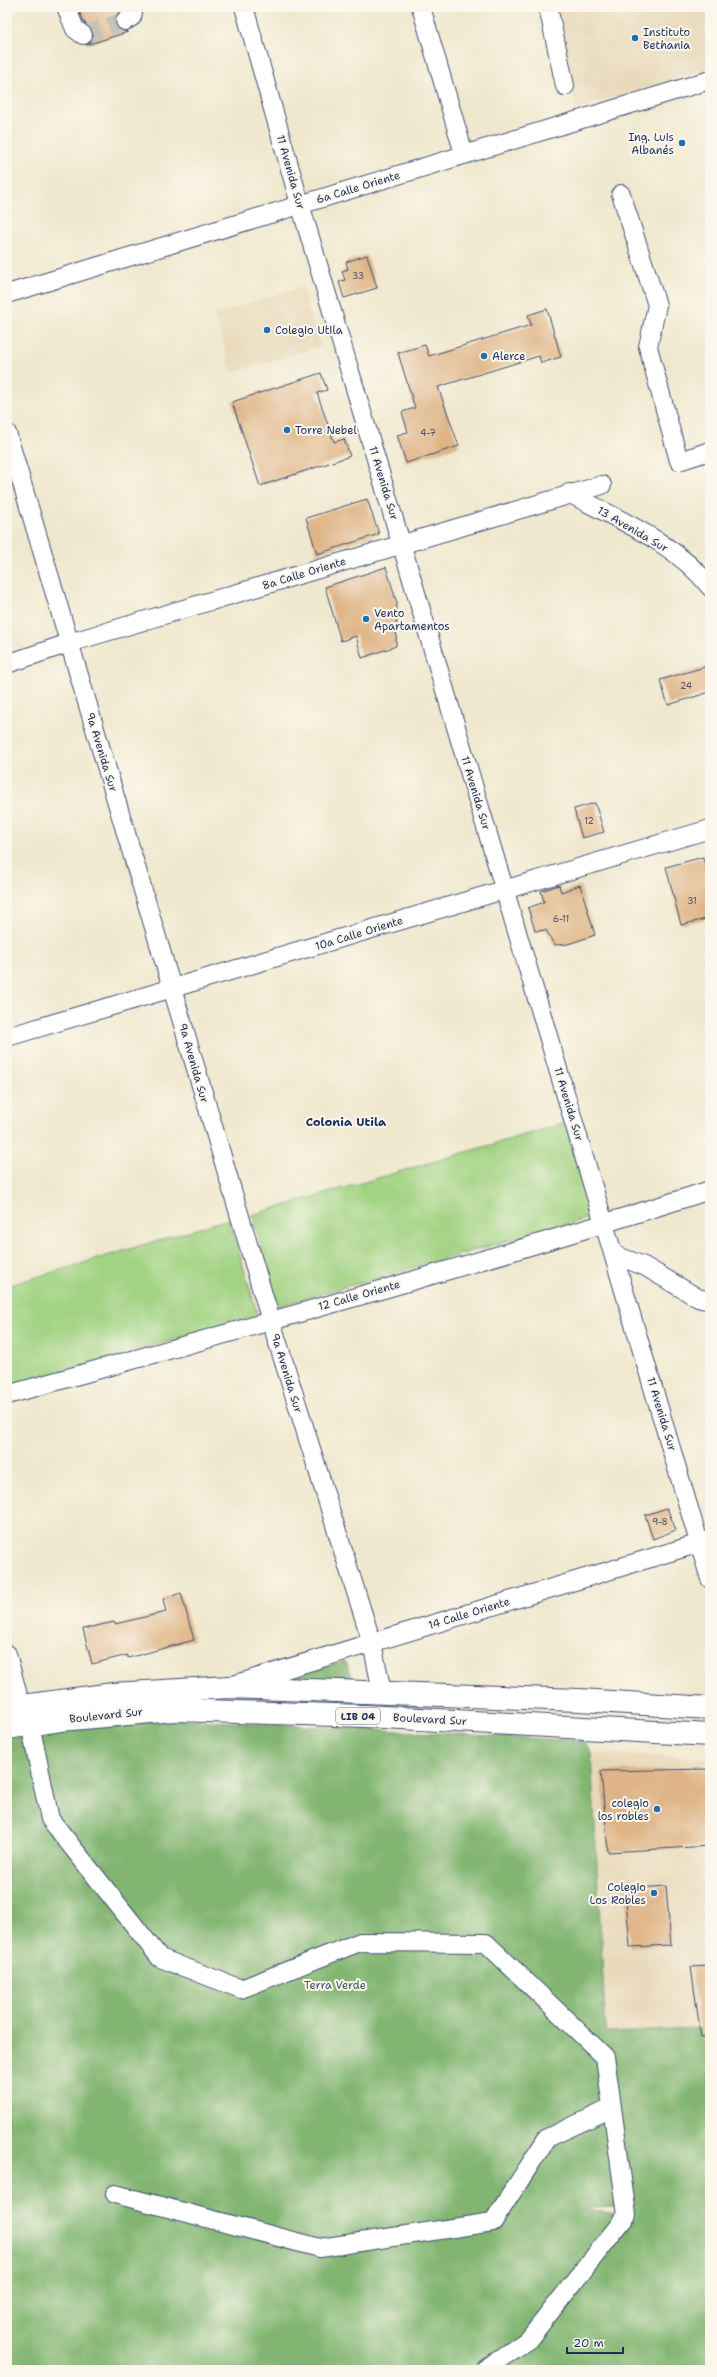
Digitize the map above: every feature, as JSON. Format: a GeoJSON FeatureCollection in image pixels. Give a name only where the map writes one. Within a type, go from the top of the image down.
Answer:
{"type":"FeatureCollection","features":[{"type":"Feature","properties":{"kind":"highway","name":"Boulevard Sur"},"geometry":{"type":"LineString","coordinates":[[7,1728],[20,1713],[113,1694],[229,1687],[382,1692],[710,1708]]}},
{"type":"Feature","properties":{"kind":"highway","name":"Boulevard Sur"},"geometry":{"type":"LineString","coordinates":[[20,1713],[174,1710],[389,1717],[710,1734]]}},
{"type":"Feature","properties":{"kind":"street"},"geometry":{"type":"LineString","coordinates":[[66,7],[75,29],[83,35]]}},
{"type":"Feature","properties":{"kind":"street","name":"11 Avenida Sur"},"geometry":{"type":"LineString","coordinates":[[244,7],[300,204],[605,1224],[705,1541],[710,1580]]}},
{"type":"Feature","properties":{"kind":"street"},"geometry":{"type":"LineString","coordinates":[[421,7],[464,154]]}},
{"type":"Feature","properties":{"kind":"street"},"geometry":{"type":"LineString","coordinates":[[548,7],[565,86]]}},
{"type":"Feature","properties":{"kind":"street","name":"6a Calle Oriente"},"geometry":{"type":"LineString","coordinates":[[7,294],[710,80]]}},
{"type":"Feature","properties":{"kind":"street"},"geometry":{"type":"LineString","coordinates":[[621,194],[657,305],[648,347],[679,460],[710,451]]}},
{"type":"Feature","properties":{"kind":"street","name":"9a Avenida Sur"},"geometry":{"type":"LineString","coordinates":[[7,433],[258,1279],[372,1643],[382,1692]]}},
{"type":"Feature","properties":{"kind":"street","name":"8a Calle Oriente"},"geometry":{"type":"LineString","coordinates":[[7,664],[69,643],[569,493],[602,485]]}},
{"type":"Feature","properties":{"kind":"street","name":"13 Avenida Sur"},"geometry":{"type":"LineString","coordinates":[[569,493],[656,539],[696,569],[710,587]]}},
{"type":"Feature","properties":{"kind":"street","name":"10a Calle Oriente"},"geometry":{"type":"LineString","coordinates":[[7,1037],[710,829]]}},
{"type":"Feature","properties":{"kind":"street","name":"12 Calle Oriente"},"geometry":{"type":"LineString","coordinates":[[7,1395],[271,1321],[605,1224],[710,1190]]}},
{"type":"Feature","properties":{"kind":"street"},"geometry":{"type":"LineString","coordinates":[[615,1255],[644,1266],[698,1298],[710,1301]]}},
{"type":"Feature","properties":{"kind":"street","name":"14 Calle Oriente"},"geometry":{"type":"LineString","coordinates":[[229,1687],[705,1541]]}},
{"type":"Feature","properties":{"kind":"street"},"geometry":{"type":"LineString","coordinates":[[7,1654],[20,1713],[50,1819],[160,1958],[241,1989],[360,1942],[486,1943],[605,2057],[627,2215],[530,2339],[484,2370]]}},
{"type":"Feature","properties":{"kind":"street"},"geometry":{"type":"LineString","coordinates":[[115,2194],[320,2248],[493,2222],[546,2138],[612,2108]]}},
{"type":"Feature","properties":{"kind":"shaded area","name":"Instituto Bethania"},"geometry":{"type":"Polygon","coordinates":[[[553,7],[710,7],[710,68],[576,109],[553,7]]]}},
{"type":"Feature","properties":{"kind":"shaded area","name":"Colegio Utila"},"geometry":{"type":"Polygon","coordinates":[[[302,287],[320,346],[232,373],[214,314],[302,287]]]}},
{"type":"Feature","properties":{"kind":"shaded area","name":"Colegio Los Robles"},"geometry":{"type":"Polygon","coordinates":[[[591,1753],[710,1758],[710,2028],[606,2033],[591,1753]]]}},
{"type":"Feature","properties":{"kind":"green space"},"geometry":{"type":"Polygon","coordinates":[[[565,1123],[592,1217],[278,1306],[252,1215],[565,1123]]]}},
{"type":"Feature","properties":{"kind":"green space"},"geometry":{"type":"Polygon","coordinates":[[[229,1219],[258,1316],[7,1387],[7,1286],[229,1219]]]}},
{"type":"Feature","properties":{"kind":"green space"},"geometry":{"type":"Polygon","coordinates":[[[346,1662],[357,1687],[296,1681],[294,1673],[346,1662]]]}},
{"type":"Feature","properties":{"kind":"green space","name":"Terra Verde"},"geometry":{"type":"Polygon","coordinates":[[[175,1719],[583,1741],[591,1753],[606,2033],[710,2028],[710,2370],[7,2370],[7,1735],[175,1719]],[[625,2206],[585,2209],[585,2210],[627,2215],[625,2206]]]}},
{"type":"Feature","properties":{"kind":"building"},"geometry":{"type":"Polygon","coordinates":[[[77,7],[121,7],[122,11],[116,15],[116,26],[120,30],[128,32],[86,45],[92,41],[93,31],[84,22],[77,7]]]}},
{"type":"Feature","properties":{"kind":"building"},"geometry":{"type":"Polygon","coordinates":[[[367,255],[377,288],[344,298],[339,282],[345,280],[342,271],[348,269],[346,262],[367,255]]]}},
{"type":"Feature","properties":{"kind":"building","name":"Alerce"},"geometry":{"type":"Polygon","coordinates":[[[547,309],[561,357],[541,363],[539,356],[438,387],[459,446],[406,463],[397,435],[408,432],[402,412],[415,408],[398,353],[425,345],[429,356],[531,325],[528,315],[547,309]]]}},
{"type":"Feature","properties":{"kind":"building","name":"Torre Nebel"},"geometry":{"type":"Polygon","coordinates":[[[321,373],[327,390],[317,393],[334,442],[344,439],[350,456],[260,486],[232,402],[321,373]]]}},
{"type":"Feature","properties":{"kind":"building"},"geometry":{"type":"Polygon","coordinates":[[[367,499],[379,534],[317,554],[306,518],[367,499]]]}},
{"type":"Feature","properties":{"kind":"building","name":"Vento Apartamentos"},"geometry":{"type":"Polygon","coordinates":[[[386,567],[397,603],[396,646],[362,658],[356,636],[341,641],[325,587],[386,567]]]}},
{"type":"Feature","properties":{"kind":"building"},"geometry":{"type":"Polygon","coordinates":[[[708,666],[710,692],[668,705],[660,680],[708,666]]]}},
{"type":"Feature","properties":{"kind":"building"},"geometry":{"type":"Polygon","coordinates":[[[595,803],[604,832],[582,838],[574,809],[595,803]]]}},
{"type":"Feature","properties":{"kind":"building"},"geometry":{"type":"Polygon","coordinates":[[[703,857],[705,866],[710,864],[710,918],[681,925],[666,867],[703,857]]]}},
{"type":"Feature","properties":{"kind":"building"},"geometry":{"type":"Polygon","coordinates":[[[559,885],[561,892],[580,885],[595,935],[568,944],[554,945],[546,930],[535,931],[528,908],[544,902],[541,891],[559,885]]]}},
{"type":"Feature","properties":{"kind":"building"},"geometry":{"type":"Polygon","coordinates":[[[667,1508],[676,1530],[653,1539],[645,1515],[667,1508]]]}},
{"type":"Feature","properties":{"kind":"building"},"geometry":{"type":"Polygon","coordinates":[[[181,1593],[194,1640],[128,1658],[127,1655],[92,1664],[83,1629],[114,1622],[115,1624],[166,1612],[163,1599],[181,1593]]]}},
{"type":"Feature","properties":{"kind":"building","name":"colegio los robles"},"geometry":{"type":"Polygon","coordinates":[[[710,1769],[710,1846],[608,1852],[601,1771],[710,1769]]]}},
{"type":"Feature","properties":{"kind":"building","name":"colegio los robles"},"geometry":{"type":"Polygon","coordinates":[[[666,1886],[671,1945],[630,1947],[625,1889],[666,1886]]]}},
{"type":"Feature","properties":{"kind":"building"},"geometry":{"type":"Polygon","coordinates":[[[710,1966],[710,2036],[701,2037],[691,1967],[710,1966]]]}},
{"type":"Feature","properties":{"kind":"tunnel"},"geometry":{"type":"LineString","coordinates":[[83,35],[125,21]]}},
{"type":"Feature","properties":{"kind":"place","name":"Instituto Bethania"},"geometry":{"type":"Point","coordinates":[635,38]}},
{"type":"Feature","properties":{"kind":"place","name":"Ing. Luis Albanés"},"geometry":{"type":"Point","coordinates":[682,143]}},
{"type":"Feature","properties":{"kind":"place","name":"Colegio Utila"},"geometry":{"type":"Point","coordinates":[267,330]}},
{"type":"Feature","properties":{"kind":"place","name":"Alerce"},"geometry":{"type":"Point","coordinates":[484,356]}},
{"type":"Feature","properties":{"kind":"place","name":"Torre Nebel"},"geometry":{"type":"Point","coordinates":[287,430]}},
{"type":"Feature","properties":{"kind":"place","name":"Vento Apartamentos"},"geometry":{"type":"Point","coordinates":[366,619]}},
{"type":"Feature","properties":{"kind":"place","name":"colegio los robles"},"geometry":{"type":"Point","coordinates":[657,1809]}},
{"type":"Feature","properties":{"kind":"place","name":"Colegio Los Robles"},"geometry":{"type":"Point","coordinates":[654,1893]}},
{"type":"Feature","properties":{"kind":"district","name":"Colonia Utila"},"geometry":{"type":"Point","coordinates":[346,1122]}}]}
